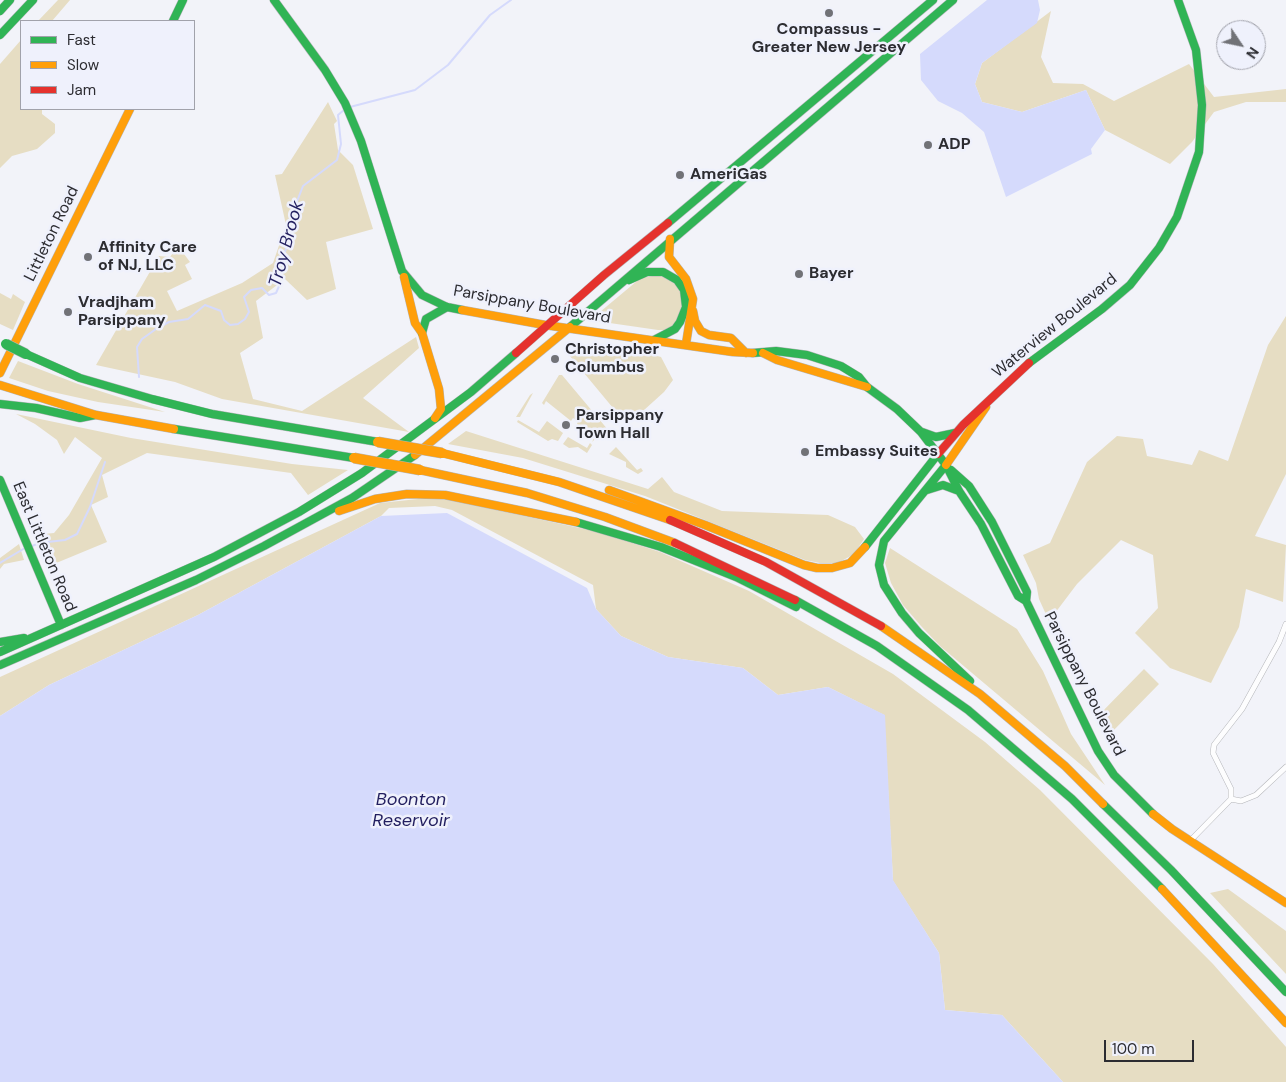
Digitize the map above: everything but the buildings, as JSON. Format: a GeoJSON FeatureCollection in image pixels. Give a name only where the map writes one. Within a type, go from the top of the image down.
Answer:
{"type":"FeatureCollection","features":[{"type":"Feature","properties":{"kind":"main road"},"geometry":{"type":"LineString","coordinates":[[0,11],[10,0]]}},
{"type":"Feature","properties":{"kind":"main road"},"geometry":{"type":"LineString","coordinates":[[0,35],[32,0]]}},
{"type":"Feature","properties":{"kind":"main road"},"geometry":{"type":"LineString","coordinates":[[173,20],[183,0]]}},
{"type":"Feature","properties":{"kind":"main road","name":"Parsippany Boulevard"},"geometry":{"type":"LineString","coordinates":[[274,0],[325,70],[345,103],[361,141],[402,271],[422,295],[447,307],[545,325],[763,354],[867,387],[897,409],[921,432],[946,465],[959,491],[982,524],[1018,596],[1026,601],[1106,765],[1140,803],[1190,840],[1286,903]]}},
{"type":"Feature","properties":{"kind":"main road"},"geometry":{"type":"LineString","coordinates":[[0,652],[188,570],[265,532],[362,473],[471,392],[545,325],[757,150],[933,0]]}},
{"type":"Feature","properties":{"kind":"main road"},"geometry":{"type":"LineString","coordinates":[[0,664],[196,580],[295,530],[352,498],[411,458],[953,0]]}},
{"type":"Feature","properties":{"kind":"main road","name":"Waterview Boulevard"},"geometry":{"type":"LineString","coordinates":[[442,453],[577,480],[705,524],[804,565],[824,569],[844,565],[859,555],[955,433],[1030,362],[1102,309],[1130,285],[1159,248],[1177,217],[1191,182],[1199,152],[1202,105],[1196,50],[1178,0]]}},
{"type":"Feature","properties":{"kind":"main road","name":"Littleton Road"},"geometry":{"type":"LineString","coordinates":[[0,373],[130,110]]}},
{"type":"Feature","properties":{"kind":"main road"},"geometry":{"type":"LineString","coordinates":[[670,240],[669,257],[688,283],[693,301],[694,317],[701,331],[709,335],[731,338],[746,353]]}},
{"type":"Feature","properties":{"kind":"main road"},"geometry":{"type":"LineString","coordinates":[[402,271],[415,323],[422,333],[439,389],[441,409],[431,423]]}},
{"type":"Feature","properties":{"kind":"main road"},"geometry":{"type":"LineString","coordinates":[[609,292],[646,272],[663,272],[677,280],[685,294],[684,315],[675,329],[654,340]]}},
{"type":"Feature","properties":{"kind":"main road"},"geometry":{"type":"LineString","coordinates":[[686,344],[693,301]]}},
{"type":"Feature","properties":{"kind":"main road"},"geometry":{"type":"LineString","coordinates":[[422,333],[426,319],[447,307]]}},
{"type":"Feature","properties":{"kind":"main road"},"geometry":{"type":"LineString","coordinates":[[3,342],[80,378],[152,399],[212,414],[442,453],[505,467],[585,489],[664,517],[741,550],[816,588],[888,630],[972,688],[1023,729],[1142,840],[1286,992]]}},
{"type":"Feature","properties":{"kind":"main road"},"geometry":{"type":"LineString","coordinates":[[2,386],[96,415],[420,470],[536,496],[657,535],[782,592],[877,646],[968,710],[1052,780],[1157,884],[1286,1023]]}},
{"type":"Feature","properties":{"kind":"main road"},"geometry":{"type":"LineString","coordinates":[[439,389],[450,397],[459,397],[471,392]]}},
{"type":"Feature","properties":{"kind":"main road","name":"Waterview Boulevard"},"geometry":{"type":"LineString","coordinates":[[994,396],[946,465],[881,546],[879,565],[884,586],[896,606],[919,633],[1023,729]]}},
{"type":"Feature","properties":{"kind":"main road"},"geometry":{"type":"LineString","coordinates":[[0,404],[36,408],[80,418],[96,415]]}},
{"type":"Feature","properties":{"kind":"main road"},"geometry":{"type":"LineString","coordinates":[[921,432],[936,437],[955,433]]}},
{"type":"Feature","properties":{"kind":"main road","name":"Parsippany Boulevard"},"geometry":{"type":"LineString","coordinates":[[946,465],[969,486],[992,522],[1027,592],[1026,601]]}},
{"type":"Feature","properties":{"kind":"main road","name":"East Littleton Road"},"geometry":{"type":"LineString","coordinates":[[0,480],[61,626]]}},
{"type":"Feature","properties":{"kind":"main road"},"geometry":{"type":"LineString","coordinates":[[922,493],[933,487],[943,485],[959,491]]}},
{"type":"Feature","properties":{"kind":"main road"},"geometry":{"type":"LineString","coordinates":[[295,530],[339,511],[391,496],[428,494],[461,498],[594,526],[660,547],[751,584],[877,646]]}},
{"type":"Feature","properties":{"kind":"main road"},"geometry":{"type":"LineString","coordinates":[[0,642],[34,637]]}},
{"type":"Feature","properties":{"kind":"street"},"geometry":{"type":"LineString","coordinates":[[1190,840],[1231,799],[1232,792],[1228,780],[1213,753],[1214,745],[1242,710],[1279,642],[1286,624]]}},
{"type":"Feature","properties":{"kind":"street"},"geometry":{"type":"LineString","coordinates":[[1231,799],[1241,801],[1256,795],[1286,766]]}},
{"type":"Feature","properties":{"kind":"shaded area"},"geometry":{"type":"Polygon","coordinates":[[[58,0],[70,0],[53,20],[39,20],[58,0]]]}},
{"type":"Feature","properties":{"kind":"shaded area"},"geometry":{"type":"Polygon","coordinates":[[[1051,11],[1041,57],[1053,83],[1083,84],[1114,101],[1189,64],[1214,97],[1286,89],[1286,102],[1246,102],[1214,112],[1192,142],[1170,164],[1105,130],[1086,90],[1022,112],[982,102],[975,84],[982,63],[1051,11]]]}},
{"type":"Feature","properties":{"kind":"shaded area"},"geometry":{"type":"Polygon","coordinates":[[[20,41],[20,110],[42,110],[42,114],[55,124],[55,133],[37,149],[12,156],[0,168],[0,64],[20,41]]]}},
{"type":"Feature","properties":{"kind":"shaded area"},"geometry":{"type":"Polygon","coordinates":[[[328,102],[337,121],[334,124],[338,150],[353,165],[373,229],[326,242],[336,289],[307,300],[285,279],[256,301],[263,338],[240,353],[253,399],[302,411],[416,337],[419,348],[363,398],[409,432],[222,399],[175,382],[96,365],[159,256],[170,257],[178,246],[190,262],[185,265],[192,279],[167,291],[177,311],[242,283],[273,263],[286,225],[275,175],[282,174],[328,102]]]}},
{"type":"Feature","properties":{"kind":"shaded area"},"geometry":{"type":"Polygon","coordinates":[[[660,275],[678,286],[683,300],[677,324],[665,330],[658,330],[596,321],[594,317],[637,281],[645,277],[660,275]]]}},
{"type":"Feature","properties":{"kind":"shaded area"},"geometry":{"type":"Polygon","coordinates":[[[0,293],[11,299],[13,294],[25,302],[13,330],[0,324],[0,293]]]}},
{"type":"Feature","properties":{"kind":"shaded area"},"geometry":{"type":"Polygon","coordinates":[[[1286,316],[1286,474],[1255,536],[1286,545],[1283,602],[1246,589],[1239,627],[1211,683],[1170,668],[1135,633],[1158,608],[1153,555],[1121,540],[1077,584],[1049,621],[1039,599],[1036,583],[1023,555],[1050,543],[1087,462],[1117,436],[1143,439],[1147,456],[1192,465],[1199,450],[1228,461],[1268,345],[1286,316]]]}},
{"type":"Feature","properties":{"kind":"shaded area"},"geometry":{"type":"Polygon","coordinates":[[[577,347],[646,353],[661,357],[673,380],[664,392],[633,420],[623,420],[569,355],[577,347]]]}},
{"type":"Feature","properties":{"kind":"shaded area"},"geometry":{"type":"Polygon","coordinates":[[[18,361],[78,384],[165,412],[98,402],[48,391],[9,378],[18,361]]]}},
{"type":"Feature","properties":{"kind":"shaded area"},"geometry":{"type":"Polygon","coordinates":[[[559,375],[562,375],[614,439],[597,437],[592,442],[595,436],[577,424],[578,421],[573,418],[571,421],[546,401],[544,405],[542,403],[559,375]]]}},
{"type":"Feature","properties":{"kind":"shaded area"},"geometry":{"type":"Polygon","coordinates":[[[533,393],[520,417],[516,417],[530,395],[533,393]]]}},
{"type":"Feature","properties":{"kind":"shaded area"},"geometry":{"type":"Polygon","coordinates":[[[16,414],[131,438],[292,464],[348,470],[308,495],[291,473],[147,453],[102,475],[108,497],[91,505],[107,542],[49,566],[33,535],[54,533],[69,515],[102,458],[75,437],[64,454],[57,440],[35,424],[16,414]]]}},
{"type":"Feature","properties":{"kind":"shaded area"},"geometry":{"type":"Polygon","coordinates":[[[518,420],[539,432],[547,421],[563,433],[558,441],[552,439],[548,441],[517,422],[518,420]]]}},
{"type":"Feature","properties":{"kind":"shaded area"},"geometry":{"type":"Polygon","coordinates":[[[466,431],[648,489],[662,477],[674,492],[722,511],[828,515],[855,527],[864,539],[854,554],[838,563],[820,563],[805,560],[645,496],[523,458],[448,444],[466,431]]]}},
{"type":"Feature","properties":{"kind":"shaded area"},"geometry":{"type":"Polygon","coordinates":[[[568,437],[587,448],[590,443],[592,445],[587,453],[578,447],[569,448],[563,444],[568,437]]]}},
{"type":"Feature","properties":{"kind":"shaded area"},"geometry":{"type":"Polygon","coordinates":[[[616,447],[637,470],[641,468],[643,471],[638,474],[626,467],[626,462],[609,454],[616,447]]]}},
{"type":"Feature","properties":{"kind":"shaded area"},"geometry":{"type":"Polygon","coordinates":[[[437,497],[598,532],[660,552],[749,591],[893,674],[985,742],[1040,790],[1213,964],[1286,1047],[1286,1082],[1063,1082],[1002,1015],[945,1010],[939,953],[893,881],[884,715],[828,687],[778,695],[743,668],[668,657],[621,636],[596,609],[593,585],[452,510],[435,506],[389,508],[381,516],[198,615],[49,685],[0,716],[0,677],[380,503],[437,497]]]}},
{"type":"Feature","properties":{"kind":"shaded area"},"geometry":{"type":"Polygon","coordinates":[[[19,544],[24,560],[4,564],[0,569],[0,558],[19,544]]]}},
{"type":"Feature","properties":{"kind":"shaded area"},"geometry":{"type":"Polygon","coordinates":[[[890,548],[1017,629],[1043,671],[1071,734],[1105,785],[940,646],[921,626],[903,605],[891,583],[885,563],[890,548]]]}},
{"type":"Feature","properties":{"kind":"shaded area"},"geometry":{"type":"Polygon","coordinates":[[[1144,669],[1159,684],[1111,733],[1096,718],[1144,669]]]}},
{"type":"Feature","properties":{"kind":"shaded area"},"geometry":{"type":"Polygon","coordinates":[[[1228,889],[1286,931],[1286,974],[1210,893],[1228,889]]]}},
{"type":"Feature","properties":{"kind":"water"},"geometry":{"type":"Polygon","coordinates":[[[987,0],[1038,0],[1040,10],[1037,23],[982,63],[975,84],[982,102],[1022,112],[1086,90],[1105,130],[1091,149],[1092,154],[1006,197],[984,132],[962,113],[938,101],[921,80],[920,54],[987,0]]]}},
{"type":"Feature","properties":{"kind":"water","name":"Boonton Reservoir"},"geometry":{"type":"Polygon","coordinates":[[[447,513],[587,588],[596,609],[621,636],[668,657],[743,668],[778,695],[828,687],[885,715],[893,880],[939,953],[945,1010],[1002,1015],[1063,1082],[0,1082],[0,716],[49,685],[198,615],[381,516],[447,513]]]}},
{"type":"Feature","properties":{"kind":"waterway","name":"Troy Brook"},"geometry":{"type":"LineString","coordinates":[[350,107],[415,90],[448,65],[490,15],[511,0]]}},
{"type":"Feature","properties":{"kind":"waterway","name":"Troy Brook"},"geometry":{"type":"LineString","coordinates":[[139,377],[137,347],[142,339],[156,329],[169,322],[188,319],[205,305],[221,311],[224,320],[230,325],[238,324],[245,319],[249,312],[244,297],[251,290],[262,288],[269,295],[276,293],[280,284],[277,273],[292,233],[294,209],[303,186],[337,160],[341,144],[338,115],[344,110]]}},
{"type":"Feature","properties":{"kind":"waterway","name":"Troy Brook"},"geometry":{"type":"LineString","coordinates":[[30,547],[39,543],[65,540],[77,534],[90,507],[105,462]]}},
{"type":"Feature","properties":{"kind":"waterway","name":"Troy Brook"},"geometry":{"type":"LineString","coordinates":[[0,563],[25,548]]}},
{"type":"Feature","properties":{"kind":"traffic: fast"},"geometry":{"type":"LineString","coordinates":[[0,11],[10,0]]}},
{"type":"Feature","properties":{"kind":"traffic: fast"},"geometry":{"type":"LineString","coordinates":[[0,35],[33,0]]}},
{"type":"Feature","properties":{"kind":"traffic: fast"},"geometry":{"type":"LineString","coordinates":[[173,20],[183,0]]}},
{"type":"Feature","properties":{"kind":"traffic: fast"},"geometry":{"type":"LineString","coordinates":[[274,0],[325,70],[345,103],[361,141],[402,271],[422,295],[447,307],[462,310]]}},
{"type":"Feature","properties":{"kind":"traffic: fast"},"geometry":{"type":"LineString","coordinates":[[668,223],[933,0]]}},
{"type":"Feature","properties":{"kind":"traffic: fast"},"geometry":{"type":"LineString","coordinates":[[570,327],[953,0]]}},
{"type":"Feature","properties":{"kind":"traffic: fast"},"geometry":{"type":"LineString","coordinates":[[1029,363],[1102,309],[1130,285],[1159,248],[1177,217],[1199,152],[1202,105],[1196,50],[1178,0]]}},
{"type":"Feature","properties":{"kind":"traffic: fast"},"geometry":{"type":"LineString","coordinates":[[629,280],[647,272],[663,272],[677,280],[684,290],[686,307],[680,322],[675,329],[654,340]]}},
{"type":"Feature","properties":{"kind":"traffic: fast"},"geometry":{"type":"LineString","coordinates":[[422,333],[426,319],[447,307]]}},
{"type":"Feature","properties":{"kind":"traffic: fast"},"geometry":{"type":"LineString","coordinates":[[6,344],[26,354]]}},
{"type":"Feature","properties":{"kind":"traffic: fast"},"geometry":{"type":"LineString","coordinates":[[753,353],[776,351],[807,355],[841,366],[859,377],[867,387],[897,409],[921,432],[946,465],[959,491],[981,524],[1018,596],[1026,601],[1098,751],[1114,775],[1153,814]]}},
{"type":"Feature","properties":{"kind":"traffic: fast"},"geometry":{"type":"LineString","coordinates":[[0,652],[214,557],[299,512],[362,473],[471,392],[516,353]]}},
{"type":"Feature","properties":{"kind":"traffic: fast"},"geometry":{"type":"LineString","coordinates":[[26,354],[80,378],[152,399],[212,414],[378,442]]}},
{"type":"Feature","properties":{"kind":"traffic: fast"},"geometry":{"type":"LineString","coordinates":[[0,404],[36,408],[80,418],[95,415]]}},
{"type":"Feature","properties":{"kind":"traffic: fast"},"geometry":{"type":"LineString","coordinates":[[174,429],[354,458]]}},
{"type":"Feature","properties":{"kind":"traffic: fast"},"geometry":{"type":"LineString","coordinates":[[922,432],[936,437],[955,433]]}},
{"type":"Feature","properties":{"kind":"traffic: fast"},"geometry":{"type":"LineString","coordinates":[[865,547],[938,454]]}},
{"type":"Feature","properties":{"kind":"traffic: fast"},"geometry":{"type":"LineString","coordinates":[[0,665],[196,580],[264,546],[352,498],[415,455]]}},
{"type":"Feature","properties":{"kind":"traffic: fast"},"geometry":{"type":"LineString","coordinates":[[946,465],[884,541],[879,565],[884,585],[902,613],[919,633],[970,681]]}},
{"type":"Feature","properties":{"kind":"traffic: fast"},"geometry":{"type":"LineString","coordinates":[[951,470],[969,486],[992,522],[1027,592],[1026,601]]}},
{"type":"Feature","properties":{"kind":"traffic: fast"},"geometry":{"type":"LineString","coordinates":[[0,480],[61,625]]}},
{"type":"Feature","properties":{"kind":"traffic: fast"},"geometry":{"type":"LineString","coordinates":[[927,490],[943,485],[959,491]]}},
{"type":"Feature","properties":{"kind":"traffic: fast"},"geometry":{"type":"LineString","coordinates":[[576,522],[661,547],[736,577],[796,607]]}},
{"type":"Feature","properties":{"kind":"traffic: fast"},"geometry":{"type":"LineString","coordinates":[[795,600],[877,646],[968,710],[1072,799],[1162,889]]}},
{"type":"Feature","properties":{"kind":"traffic: fast"},"geometry":{"type":"LineString","coordinates":[[0,642],[24,638]]}},
{"type":"Feature","properties":{"kind":"traffic: fast"},"geometry":{"type":"LineString","coordinates":[[1103,804],[1171,870],[1286,992]]}},
{"type":"Feature","properties":{"kind":"traffic: slow"},"geometry":{"type":"LineString","coordinates":[[0,373],[130,110]]}},
{"type":"Feature","properties":{"kind":"traffic: slow"},"geometry":{"type":"LineString","coordinates":[[670,239],[669,257],[686,279],[693,299],[686,344]]}},
{"type":"Feature","properties":{"kind":"traffic: slow"},"geometry":{"type":"LineString","coordinates":[[404,277],[415,323],[422,333],[439,389]]}},
{"type":"Feature","properties":{"kind":"traffic: slow"},"geometry":{"type":"LineString","coordinates":[[462,310],[545,325],[733,352],[753,353]]}},
{"type":"Feature","properties":{"kind":"traffic: slow"},"geometry":{"type":"LineString","coordinates":[[693,311],[695,321],[701,331],[709,335],[731,338],[746,353]]}},
{"type":"Feature","properties":{"kind":"traffic: slow"},"geometry":{"type":"LineString","coordinates":[[415,455],[570,327]]}},
{"type":"Feature","properties":{"kind":"traffic: slow"},"geometry":{"type":"LineString","coordinates":[[763,353],[777,360],[867,387]]}},
{"type":"Feature","properties":{"kind":"traffic: slow"},"geometry":{"type":"LineString","coordinates":[[0,385],[96,415],[174,429]]}},
{"type":"Feature","properties":{"kind":"traffic: slow"},"geometry":{"type":"LineString","coordinates":[[435,418],[441,409],[439,389]]}},
{"type":"Feature","properties":{"kind":"traffic: slow"},"geometry":{"type":"LineString","coordinates":[[946,465],[986,407]]}},
{"type":"Feature","properties":{"kind":"traffic: slow"},"geometry":{"type":"LineString","coordinates":[[378,442],[442,453]]}},
{"type":"Feature","properties":{"kind":"traffic: slow"},"geometry":{"type":"LineString","coordinates":[[442,453],[559,482],[670,520]]}},
{"type":"Feature","properties":{"kind":"traffic: slow"},"geometry":{"type":"LineString","coordinates":[[354,458],[420,470]]}},
{"type":"Feature","properties":{"kind":"traffic: slow"},"geometry":{"type":"LineString","coordinates":[[420,470],[527,493],[605,517],[675,543]]}},
{"type":"Feature","properties":{"kind":"traffic: slow"},"geometry":{"type":"LineString","coordinates":[[609,490],[705,525],[804,565],[817,568],[832,568],[850,563],[865,547]]}},
{"type":"Feature","properties":{"kind":"traffic: slow"},"geometry":{"type":"LineString","coordinates":[[339,511],[375,499],[407,494],[445,495],[576,522]]}},
{"type":"Feature","properties":{"kind":"traffic: slow"},"geometry":{"type":"LineString","coordinates":[[881,626],[980,694],[1065,766],[1103,804]]}},
{"type":"Feature","properties":{"kind":"traffic: slow"},"geometry":{"type":"LineString","coordinates":[[1153,814],[1172,829],[1286,903]]}},
{"type":"Feature","properties":{"kind":"traffic: slow"},"geometry":{"type":"LineString","coordinates":[[1162,889],[1286,1023]]}},
{"type":"Feature","properties":{"kind":"traffic: jam"},"geometry":{"type":"LineString","coordinates":[[516,353],[604,275],[668,223]]}},
{"type":"Feature","properties":{"kind":"traffic: jam"},"geometry":{"type":"LineString","coordinates":[[938,454],[963,425],[1029,363]]}},
{"type":"Feature","properties":{"kind":"traffic: jam"},"geometry":{"type":"LineString","coordinates":[[670,520],[766,562],[881,626]]}},
{"type":"Feature","properties":{"kind":"traffic: jam"},"geometry":{"type":"LineString","coordinates":[[675,543],[795,600]]}},
{"type":"Feature","properties":{"kind":"place","name":"Compassus - Greater New Jersey"},"geometry":{"type":"Point","coordinates":[829,13]}},
{"type":"Feature","properties":{"kind":"place","name":"ADP"},"geometry":{"type":"Point","coordinates":[928,145]}},
{"type":"Feature","properties":{"kind":"place","name":"AmeriGas"},"geometry":{"type":"Point","coordinates":[680,175]}},
{"type":"Feature","properties":{"kind":"place","name":"Affinity Care of NJ, LLC"},"geometry":{"type":"Point","coordinates":[88,257]}},
{"type":"Feature","properties":{"kind":"place","name":"Bayer"},"geometry":{"type":"Point","coordinates":[799,274]}},
{"type":"Feature","properties":{"kind":"place","name":"Vradjham Parsippany"},"geometry":{"type":"Point","coordinates":[68,312]}},
{"type":"Feature","properties":{"kind":"place","name":"Christopher Columbus"},"geometry":{"type":"Point","coordinates":[555,359]}},
{"type":"Feature","properties":{"kind":"place","name":"Parsippany Town Hall"},"geometry":{"type":"Point","coordinates":[566,425]}},
{"type":"Feature","properties":{"kind":"place","name":"Embassy Suites"},"geometry":{"type":"Point","coordinates":[805,452]}}]}
